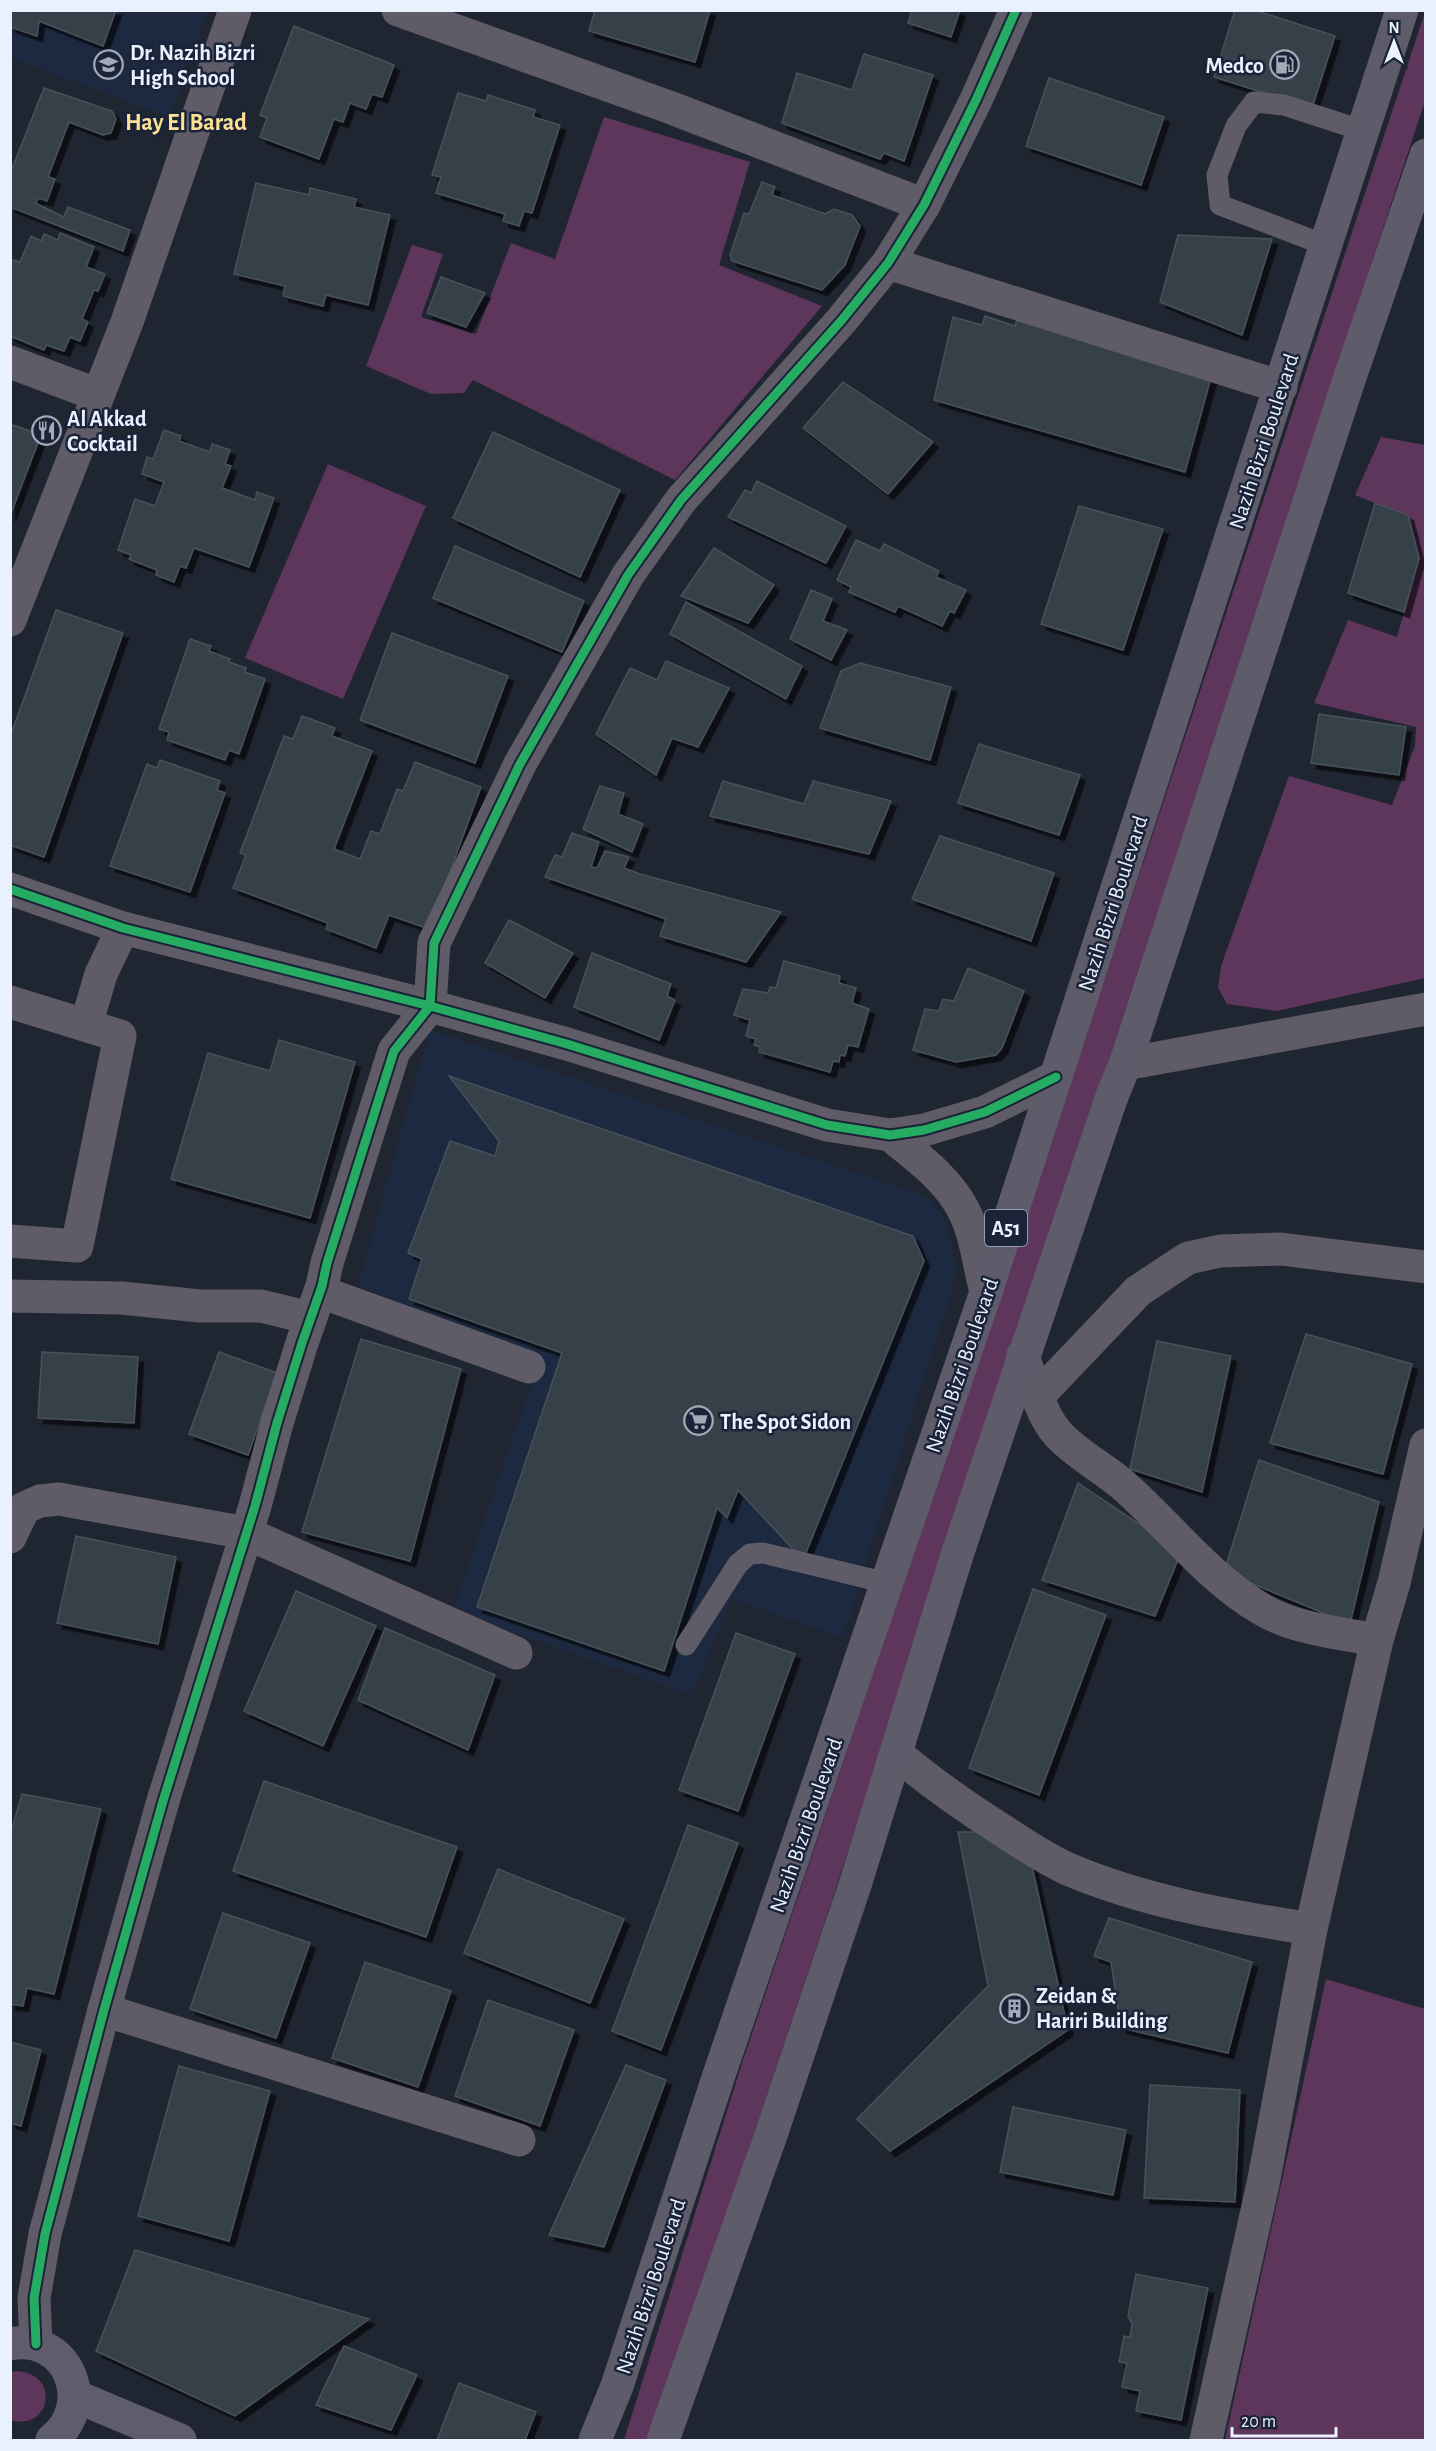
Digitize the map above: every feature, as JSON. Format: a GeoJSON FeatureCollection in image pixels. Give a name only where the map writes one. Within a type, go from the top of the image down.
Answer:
{"type":"FeatureCollection","features":[{"type":"Feature","properties":{"kind":"highway","name":"Nazih Bizri Boulevard"},"geometry":{"type":"LineString","coordinates":[[595,2440],[618,2386],[716,2086],[986,1292],[1402,10]]}},
{"type":"Feature","properties":{"kind":"highway","name":"A51"},"geometry":{"type":"LineString","coordinates":[[664,2438],[771,2135],[897,1754],[958,1552],[1023,1355],[1110,1099],[1125,1064],[1425,155]]}},
{"type":"Feature","properties":{"kind":"main road"},"geometry":{"type":"LineString","coordinates":[[23,2344],[49,2350],[68,2370],[73,2382],[74,2409],[69,2423],[52,2440]]}},
{"type":"Feature","properties":{"kind":"main road"},"geometry":{"type":"LineString","coordinates":[[75,2396],[180,2440]]}},
{"type":"Feature","properties":{"kind":"street"},"geometry":{"type":"LineString","coordinates":[[10,620],[127,322],[235,10]]}},
{"type":"Feature","properties":{"kind":"street"},"geometry":{"type":"LineString","coordinates":[[398,10],[669,107],[924,205]]}},
{"type":"Feature","properties":{"kind":"street"},"geometry":{"type":"LineString","coordinates":[[23,2344],[45,2234],[104,2010],[163,1801],[394,1051],[430,1006],[434,943],[520,764],[627,575],[681,500],[841,321],[888,263],[924,205],[976,100],[1016,10]]}},
{"type":"Feature","properties":{"kind":"street"},"geometry":{"type":"LineString","coordinates":[[888,263],[1281,387]]}},
{"type":"Feature","properties":{"kind":"street"},"geometry":{"type":"LineString","coordinates":[[10,362],[98,395]]}},
{"type":"Feature","properties":{"kind":"street"},"geometry":{"type":"LineString","coordinates":[[10,889],[123,928],[430,1006],[567,1044],[827,1125],[890,1135],[924,1130],[985,1112],[1056,1077]]}},
{"type":"Feature","properties":{"kind":"street"},"geometry":{"type":"LineString","coordinates":[[86,1025],[102,974],[123,928]]}},
{"type":"Feature","properties":{"kind":"street"},"geometry":{"type":"LineString","coordinates":[[10,1002],[120,1036],[77,1246],[10,1241]]}},
{"type":"Feature","properties":{"kind":"street"},"geometry":{"type":"LineString","coordinates":[[1125,1064],[1425,1009]]}},
{"type":"Feature","properties":{"kind":"street"},"geometry":{"type":"LineString","coordinates":[[890,1135],[929,1167],[945,1184],[964,1211],[986,1292]]}},
{"type":"Feature","properties":{"kind":"street"},"geometry":{"type":"LineString","coordinates":[[1037,1397],[1138,1291],[1188,1258],[1220,1251],[1281,1249],[1425,1267]]}},
{"type":"Feature","properties":{"kind":"street"},"geometry":{"type":"LineString","coordinates":[[10,1296],[121,1298],[200,1306],[316,1305],[530,1367]]}},
{"type":"Feature","properties":{"kind":"street"},"geometry":{"type":"LineString","coordinates":[[1023,1355],[1037,1397],[1057,1433],[1122,1485],[1232,1589],[1264,1610],[1282,1618],[1307,1626],[1377,1640]]}},
{"type":"Feature","properties":{"kind":"street"},"geometry":{"type":"LineString","coordinates":[[1206,2440],[1265,2172],[1311,1929],[1377,1640],[1394,1583],[1425,1445]]}},
{"type":"Feature","properties":{"kind":"street"},"geometry":{"type":"LineString","coordinates":[[10,1537],[24,1508],[40,1501],[59,1499],[246,1533],[516,1653]]}},
{"type":"Feature","properties":{"kind":"street"},"geometry":{"type":"LineString","coordinates":[[897,1754],[921,1775],[959,1801],[1031,1849],[1065,1868],[1110,1886],[1165,1900],[1228,1915],[1311,1929]]}},
{"type":"Feature","properties":{"kind":"street"},"geometry":{"type":"LineString","coordinates":[[104,2010],[519,2140]]}},
{"type":"Feature","properties":{"kind":"lane"},"geometry":{"type":"LineString","coordinates":[[1325,245],[1220,205],[1217,175],[1236,126],[1254,102],[1284,105],[1364,131]]}},
{"type":"Feature","properties":{"kind":"lane"},"geometry":{"type":"LineString","coordinates":[[686,1645],[738,1563],[750,1554],[763,1553],[887,1583]]}},
{"type":"Feature","properties":{"kind":"shaded area","name":"Dr. Nazih Bizri High School"},"geometry":{"type":"Polygon","coordinates":[[[10,11],[208,11],[169,117],[11,58],[10,11]]]}},
{"type":"Feature","properties":{"kind":"shaded area"},"geometry":{"type":"Polygon","coordinates":[[[1425,12],[1425,101],[802,1991],[651,2440],[624,2440],[743,2060],[964,1404],[1425,12]]]}},
{"type":"Feature","properties":{"kind":"shaded area"},"geometry":{"type":"Polygon","coordinates":[[[604,117],[750,162],[719,265],[822,306],[675,480],[473,380],[464,393],[431,394],[366,366],[412,245],[443,254],[421,317],[476,334],[511,243],[555,259],[604,117]]]}},
{"type":"Feature","properties":{"kind":"shaded area"},"geometry":{"type":"Polygon","coordinates":[[[1381,437],[1425,445],[1425,978],[1277,1011],[1227,1004],[1218,988],[1221,966],[1289,776],[1392,805],[1415,746],[1416,727],[1314,703],[1348,620],[1397,637],[1419,558],[1408,516],[1355,495],[1381,437]]]}},
{"type":"Feature","properties":{"kind":"shaded area"},"geometry":{"type":"Polygon","coordinates":[[[328,464],[426,506],[343,699],[245,658],[328,464]]]}},
{"type":"Feature","properties":{"kind":"shaded area","name":"The Spot Sidon"},"geometry":{"type":"Polygon","coordinates":[[[430,1030],[913,1192],[929,1198],[944,1217],[955,1262],[954,1283],[842,1638],[731,1598],[692,1695],[453,1611],[540,1359],[358,1286],[430,1030]]]}},
{"type":"Feature","properties":{"kind":"shaded area"},"geometry":{"type":"Polygon","coordinates":[[[1326,1979],[1425,2009],[1425,2440],[1225,2440],[1326,1979]]]}},
{"type":"Feature","properties":{"kind":"shaded area"},"geometry":{"type":"Polygon","coordinates":[[[11,2372],[31,2374],[40,2382],[45,2391],[42,2411],[35,2418],[24,2421],[10,2420],[11,2372]]]}},
{"type":"Feature","properties":{"kind":"building"},"geometry":{"type":"Polygon","coordinates":[[[10,10],[116,10],[103,46],[39,21],[37,36],[10,27],[10,10]]]}},
{"type":"Feature","properties":{"kind":"building"},"geometry":{"type":"Polygon","coordinates":[[[595,10],[710,10],[695,62],[589,31],[595,10]]]}},
{"type":"Feature","properties":{"kind":"building"},"geometry":{"type":"Polygon","coordinates":[[[912,10],[960,10],[951,37],[908,23],[912,10]]]}},
{"type":"Feature","properties":{"kind":"building"},"geometry":{"type":"Polygon","coordinates":[[[1235,10],[1254,10],[1335,36],[1312,108],[1214,77],[1235,10]]]}},
{"type":"Feature","properties":{"kind":"building"},"geometry":{"type":"Polygon","coordinates":[[[294,26],[394,65],[382,97],[372,94],[366,109],[350,103],[343,122],[334,119],[319,159],[260,137],[267,118],[260,115],[294,26]]]}},
{"type":"Feature","properties":{"kind":"building"},"geometry":{"type":"Polygon","coordinates":[[[864,54],[933,75],[904,161],[884,153],[880,159],[782,123],[797,73],[852,90],[864,54]]]}},
{"type":"Feature","properties":{"kind":"building"},"geometry":{"type":"Polygon","coordinates":[[[1049,78],[1164,117],[1141,185],[1026,146],[1049,78]]]}},
{"type":"Feature","properties":{"kind":"building"},"geometry":{"type":"Polygon","coordinates":[[[44,88],[112,111],[116,119],[111,133],[103,135],[69,122],[48,177],[55,179],[47,201],[39,198],[35,203],[64,217],[68,207],[130,230],[123,251],[10,207],[10,174],[44,88]]]}},
{"type":"Feature","properties":{"kind":"building"},"geometry":{"type":"Polygon","coordinates":[[[458,93],[486,101],[488,95],[535,110],[533,117],[560,125],[532,213],[524,211],[519,226],[503,221],[505,214],[436,193],[441,177],[432,175],[458,93]]]}},
{"type":"Feature","properties":{"kind":"building"},"geometry":{"type":"Polygon","coordinates":[[[762,182],[775,187],[772,195],[825,214],[834,209],[852,215],[860,226],[845,265],[822,290],[732,261],[730,255],[744,213],[749,214],[762,182]]]}},
{"type":"Feature","properties":{"kind":"building"},"geometry":{"type":"Polygon","coordinates":[[[256,183],[309,195],[310,188],[356,199],[354,207],[390,215],[368,305],[326,295],[323,306],[283,296],[285,286],[234,274],[256,183]]]}},
{"type":"Feature","properties":{"kind":"building"},"geometry":{"type":"Polygon","coordinates":[[[60,233],[94,247],[86,267],[105,274],[98,291],[94,290],[82,319],[88,322],[80,341],[70,337],[64,351],[46,345],[44,350],[10,336],[10,259],[20,262],[31,236],[41,241],[44,234],[58,240],[60,233]]]}},
{"type":"Feature","properties":{"kind":"building"},"geometry":{"type":"Polygon","coordinates":[[[1178,235],[1272,239],[1242,335],[1160,302],[1178,235]]]}},
{"type":"Feature","properties":{"kind":"building"},"geometry":{"type":"Polygon","coordinates":[[[441,277],[485,293],[466,327],[427,313],[441,277]]]}},
{"type":"Feature","properties":{"kind":"building"},"geometry":{"type":"Polygon","coordinates":[[[985,316],[1015,326],[1017,320],[1212,374],[1185,472],[934,400],[953,317],[982,325],[985,316]]]}},
{"type":"Feature","properties":{"kind":"building"},"geometry":{"type":"Polygon","coordinates":[[[843,382],[933,442],[888,494],[803,428],[843,382]]]}},
{"type":"Feature","properties":{"kind":"building"},"geometry":{"type":"Polygon","coordinates":[[[10,424],[41,435],[10,516],[10,424]]]}},
{"type":"Feature","properties":{"kind":"building"},"geometry":{"type":"Polygon","coordinates":[[[164,430],[181,436],[179,441],[210,452],[212,444],[230,450],[225,464],[231,466],[222,488],[255,500],[257,492],[274,498],[249,567],[194,548],[186,568],[180,566],[174,582],[156,575],[157,570],[129,559],[131,555],[118,550],[135,499],[155,506],[164,482],[142,474],[147,457],[153,459],[164,430]]]}},
{"type":"Feature","properties":{"kind":"building"},"geometry":{"type":"Polygon","coordinates":[[[493,432],[620,490],[580,577],[453,518],[493,432]]]}},
{"type":"Feature","properties":{"kind":"building"},"geometry":{"type":"Polygon","coordinates":[[[757,481],[846,526],[826,563],[728,517],[745,490],[751,493],[757,481]]]}},
{"type":"Feature","properties":{"kind":"building"},"geometry":{"type":"Polygon","coordinates":[[[1375,503],[1408,515],[1419,558],[1404,612],[1348,593],[1375,503]]]}},
{"type":"Feature","properties":{"kind":"building"},"geometry":{"type":"Polygon","coordinates":[[[1079,506],[1163,529],[1123,650],[1041,624],[1079,506]]]}},
{"type":"Feature","properties":{"kind":"building"},"geometry":{"type":"Polygon","coordinates":[[[856,540],[880,551],[884,544],[939,571],[936,577],[966,590],[954,613],[950,611],[942,626],[898,606],[895,612],[849,592],[851,587],[837,580],[856,540]]]}},
{"type":"Feature","properties":{"kind":"building"},"geometry":{"type":"Polygon","coordinates":[[[455,546],[584,601],[562,652],[433,598],[455,546]]]}},
{"type":"Feature","properties":{"kind":"building"},"geometry":{"type":"Polygon","coordinates":[[[714,548],[774,585],[748,623],[681,596],[714,548]]]}},
{"type":"Feature","properties":{"kind":"building"},"geometry":{"type":"Polygon","coordinates":[[[811,590],[832,599],[823,621],[847,630],[831,660],[790,639],[811,590]]]}},
{"type":"Feature","properties":{"kind":"building"},"geometry":{"type":"Polygon","coordinates":[[[686,602],[802,666],[786,699],[670,634],[686,602]]]}},
{"type":"Feature","properties":{"kind":"building"},"geometry":{"type":"Polygon","coordinates":[[[56,610],[123,633],[44,857],[10,845],[10,737],[56,610]]]}},
{"type":"Feature","properties":{"kind":"building"},"geometry":{"type":"Polygon","coordinates":[[[392,633],[508,676],[475,763],[360,720],[392,633]]]}},
{"type":"Feature","properties":{"kind":"building"},"geometry":{"type":"Polygon","coordinates":[[[190,639],[211,646],[209,651],[246,668],[245,672],[265,679],[239,754],[229,750],[225,760],[167,740],[169,732],[159,729],[190,639]]]}},
{"type":"Feature","properties":{"kind":"building"},"geometry":{"type":"Polygon","coordinates":[[[666,661],[729,688],[698,747],[672,738],[656,775],[596,734],[630,668],[657,680],[666,661]]]}},
{"type":"Feature","properties":{"kind":"building"},"geometry":{"type":"Polygon","coordinates":[[[860,663],[951,687],[930,760],[820,728],[841,671],[860,663]]]}},
{"type":"Feature","properties":{"kind":"building"},"geometry":{"type":"Polygon","coordinates":[[[1319,714],[1406,727],[1399,775],[1311,763],[1319,714]]]}},
{"type":"Feature","properties":{"kind":"building"},"geometry":{"type":"Polygon","coordinates":[[[302,716],[335,728],[332,736],[372,751],[334,849],[360,859],[371,831],[380,834],[397,789],[403,791],[415,762],[481,787],[429,929],[389,915],[376,948],[326,929],[328,923],[233,888],[246,855],[240,853],[284,736],[293,739],[302,716]]]}},
{"type":"Feature","properties":{"kind":"building"},"geometry":{"type":"Polygon","coordinates":[[[979,744],[1080,775],[1059,835],[958,803],[979,744]]]}},
{"type":"Feature","properties":{"kind":"building"},"geometry":{"type":"Polygon","coordinates":[[[160,760],[220,781],[217,790],[225,793],[190,892],[110,866],[147,764],[157,768],[160,760]]]}},
{"type":"Feature","properties":{"kind":"building"},"geometry":{"type":"Polygon","coordinates":[[[723,781],[804,804],[813,781],[891,801],[869,854],[710,816],[723,781]]]}},
{"type":"Feature","properties":{"kind":"building"},"geometry":{"type":"Polygon","coordinates":[[[600,786],[624,793],[618,814],[643,824],[632,852],[583,829],[600,786]]]}},
{"type":"Feature","properties":{"kind":"building"},"geometry":{"type":"Polygon","coordinates":[[[572,833],[599,842],[591,867],[597,868],[605,851],[629,857],[624,868],[640,874],[781,912],[746,962],[660,936],[666,919],[545,877],[555,855],[562,857],[572,833]]]}},
{"type":"Feature","properties":{"kind":"building"},"geometry":{"type":"Polygon","coordinates":[[[940,836],[1054,873],[1031,941],[912,899],[940,836]]]}},
{"type":"Feature","properties":{"kind":"building"},"geometry":{"type":"Polygon","coordinates":[[[509,920],[573,953],[545,998],[485,963],[509,920]]]}},
{"type":"Feature","properties":{"kind":"building"},"geometry":{"type":"Polygon","coordinates":[[[592,953],[671,984],[667,996],[675,1000],[659,1040],[574,1007],[592,953]]]}},
{"type":"Feature","properties":{"kind":"building"},"geometry":{"type":"Polygon","coordinates":[[[784,961],[840,976],[839,983],[856,988],[852,1003],[869,1009],[858,1047],[848,1045],[845,1056],[840,1055],[839,1062],[833,1061],[830,1072],[759,1052],[760,1047],[754,1045],[756,1039],[746,1036],[750,1020],[734,1015],[743,989],[768,993],[770,987],[776,988],[784,961]]]}},
{"type":"Feature","properties":{"kind":"building"},"geometry":{"type":"Polygon","coordinates":[[[968,968],[1024,991],[1002,1048],[996,1055],[956,1062],[913,1050],[925,1009],[939,1011],[943,999],[954,1001],[968,968]]]}},
{"type":"Feature","properties":{"kind":"building"},"geometry":{"type":"Polygon","coordinates":[[[279,1040],[355,1062],[310,1218],[171,1179],[208,1053],[270,1071],[279,1040]]]}},
{"type":"Feature","properties":{"kind":"building","name":"The Spot Sidon"},"geometry":{"type":"Polygon","coordinates":[[[449,1076],[913,1236],[924,1261],[803,1560],[738,1490],[727,1518],[717,1508],[664,1671],[477,1607],[562,1353],[409,1299],[422,1259],[408,1253],[450,1141],[495,1156],[499,1141],[449,1076]]]}},
{"type":"Feature","properties":{"kind":"building"},"geometry":{"type":"Polygon","coordinates":[[[1306,1334],[1412,1364],[1383,1474],[1270,1443],[1306,1334]]]}},
{"type":"Feature","properties":{"kind":"building"},"geometry":{"type":"Polygon","coordinates":[[[361,1339],[461,1369],[410,1561],[302,1532],[361,1339]]]}},
{"type":"Feature","properties":{"kind":"building"},"geometry":{"type":"Polygon","coordinates":[[[1157,1341],[1231,1356],[1202,1492],[1130,1469],[1157,1341]]]}},
{"type":"Feature","properties":{"kind":"building"},"geometry":{"type":"Polygon","coordinates":[[[42,1352],[138,1357],[134,1423],[38,1418],[42,1352]]]}},
{"type":"Feature","properties":{"kind":"building"},"geometry":{"type":"Polygon","coordinates":[[[219,1352],[277,1373],[248,1455],[189,1434],[219,1352]]]}},
{"type":"Feature","properties":{"kind":"building"},"geometry":{"type":"Polygon","coordinates":[[[1259,1460],[1379,1502],[1350,1624],[1224,1572],[1259,1460]]]}},
{"type":"Feature","properties":{"kind":"building"},"geometry":{"type":"Polygon","coordinates":[[[1078,1483],[1181,1552],[1155,1616],[1042,1580],[1078,1483]]]}},
{"type":"Feature","properties":{"kind":"building"},"geometry":{"type":"Polygon","coordinates":[[[76,1536],[176,1557],[158,1644],[57,1623],[76,1536]]]}},
{"type":"Feature","properties":{"kind":"building"},"geometry":{"type":"Polygon","coordinates":[[[1033,1589],[1106,1615],[1039,1795],[969,1768],[1033,1589]]]}},
{"type":"Feature","properties":{"kind":"building"},"geometry":{"type":"Polygon","coordinates":[[[296,1591],[376,1626],[323,1746],[244,1711],[296,1591]]]}},
{"type":"Feature","properties":{"kind":"building"},"geometry":{"type":"Polygon","coordinates":[[[385,1628],[495,1675],[468,1750],[358,1700],[385,1628]]]}},
{"type":"Feature","properties":{"kind":"building"},"geometry":{"type":"Polygon","coordinates":[[[736,1633],[795,1654],[738,1811],[679,1790],[736,1633]]]}},
{"type":"Feature","properties":{"kind":"building"},"geometry":{"type":"Polygon","coordinates":[[[264,1781],[457,1847],[426,1937],[233,1871],[264,1781]]]}},
{"type":"Feature","properties":{"kind":"building"},"geometry":{"type":"Polygon","coordinates":[[[22,1794],[101,1809],[54,1994],[27,1988],[23,2006],[10,2004],[10,1835],[22,1794]]]}},
{"type":"Feature","properties":{"kind":"building"},"geometry":{"type":"Polygon","coordinates":[[[688,1825],[738,1843],[661,2050],[612,2031],[688,1825]]]}},
{"type":"Feature","properties":{"kind":"building","name":"Zeidan & Hariri Building"},"geometry":{"type":"Polygon","coordinates":[[[958,1832],[993,1832],[1030,1857],[1068,2030],[890,2151],[857,2119],[988,1986],[958,1832]]]}},
{"type":"Feature","properties":{"kind":"building"},"geometry":{"type":"Polygon","coordinates":[[[498,1869],[624,1919],[590,2003],[464,1953],[498,1869]]]}},
{"type":"Feature","properties":{"kind":"building"},"geometry":{"type":"Polygon","coordinates":[[[223,1913],[310,1943],[276,2038],[190,2009],[223,1913]]]}},
{"type":"Feature","properties":{"kind":"building"},"geometry":{"type":"Polygon","coordinates":[[[1109,1918],[1252,1962],[1228,2053],[1121,2028],[1111,1962],[1094,1956],[1109,1918]]]}},
{"type":"Feature","properties":{"kind":"building"},"geometry":{"type":"Polygon","coordinates":[[[365,1962],[451,1991],[418,2087],[332,2058],[365,1962]]]}},
{"type":"Feature","properties":{"kind":"building"},"geometry":{"type":"Polygon","coordinates":[[[488,2000],[574,2030],[540,2126],[455,2096],[488,2000]]]}},
{"type":"Feature","properties":{"kind":"building"},"geometry":{"type":"Polygon","coordinates":[[[10,2042],[41,2050],[21,2126],[10,2123],[10,2042]]]}},
{"type":"Feature","properties":{"kind":"building"},"geometry":{"type":"Polygon","coordinates":[[[626,2065],[666,2080],[604,2247],[549,2235],[626,2065]]]}},
{"type":"Feature","properties":{"kind":"building"},"geometry":{"type":"Polygon","coordinates":[[[179,2066],[270,2091],[229,2241],[138,2216],[179,2066]]]}},
{"type":"Feature","properties":{"kind":"building"},"geometry":{"type":"Polygon","coordinates":[[[1150,2085],[1240,2090],[1235,2202],[1144,2198],[1150,2085]]]}},
{"type":"Feature","properties":{"kind":"building"},"geometry":{"type":"Polygon","coordinates":[[[1013,2107],[1126,2130],[1113,2195],[1000,2172],[1013,2107]]]}},
{"type":"Feature","properties":{"kind":"building"},"geometry":{"type":"Polygon","coordinates":[[[135,2250],[369,2319],[235,2416],[96,2351],[135,2250]]]}},
{"type":"Feature","properties":{"kind":"building"},"geometry":{"type":"Polygon","coordinates":[[[1136,2274],[1208,2288],[1181,2420],[1136,2411],[1140,2391],[1122,2387],[1127,2363],[1119,2362],[1124,2336],[1130,2337],[1132,2324],[1128,2316],[1136,2274]]]}},
{"type":"Feature","properties":{"kind":"building"},"geometry":{"type":"Polygon","coordinates":[[[344,2346],[417,2375],[391,2430],[316,2405],[344,2346]]]}},
{"type":"Feature","properties":{"kind":"building"},"geometry":{"type":"Polygon","coordinates":[[[459,2383],[536,2412],[525,2440],[437,2440],[459,2383]]]}},
{"type":"Feature","properties":{"kind":"cycle path"},"geometry":{"type":"LineString","coordinates":[[36,2344],[34,2298],[45,2234],[104,2010],[163,1801],[255,1506],[277,1423],[322,1286],[327,1263],[394,1051],[430,1006],[434,943],[520,764],[628,575],[681,500],[841,321],[888,263],[924,205],[976,100],[1016,10]]}},
{"type":"Feature","properties":{"kind":"cycle path"},"geometry":{"type":"LineString","coordinates":[[10,889],[123,928],[430,1006],[567,1044],[827,1125],[890,1135],[924,1130],[985,1112],[1056,1077]]}},
{"type":"Feature","properties":{"kind":"place","name":"Dr. Nazih Bizri High School"},"geometry":{"type":"Point","coordinates":[109,65]}},
{"type":"Feature","properties":{"kind":"place","name":"Medco"},"geometry":{"type":"Point","coordinates":[1285,65]}},
{"type":"Feature","properties":{"kind":"place","name":"Al Akkad Cocktail"},"geometry":{"type":"Point","coordinates":[46,431]}},
{"type":"Feature","properties":{"kind":"place","name":"The Spot Sidon"},"geometry":{"type":"Point","coordinates":[699,1421]}},
{"type":"Feature","properties":{"kind":"place","name":"Zeidan & Hariri Building"},"geometry":{"type":"Point","coordinates":[1015,2008]}},
{"type":"Feature","properties":{"kind":"district","name":"Hay El Barad"},"geometry":{"type":"Point","coordinates":[186,122]}}]}
